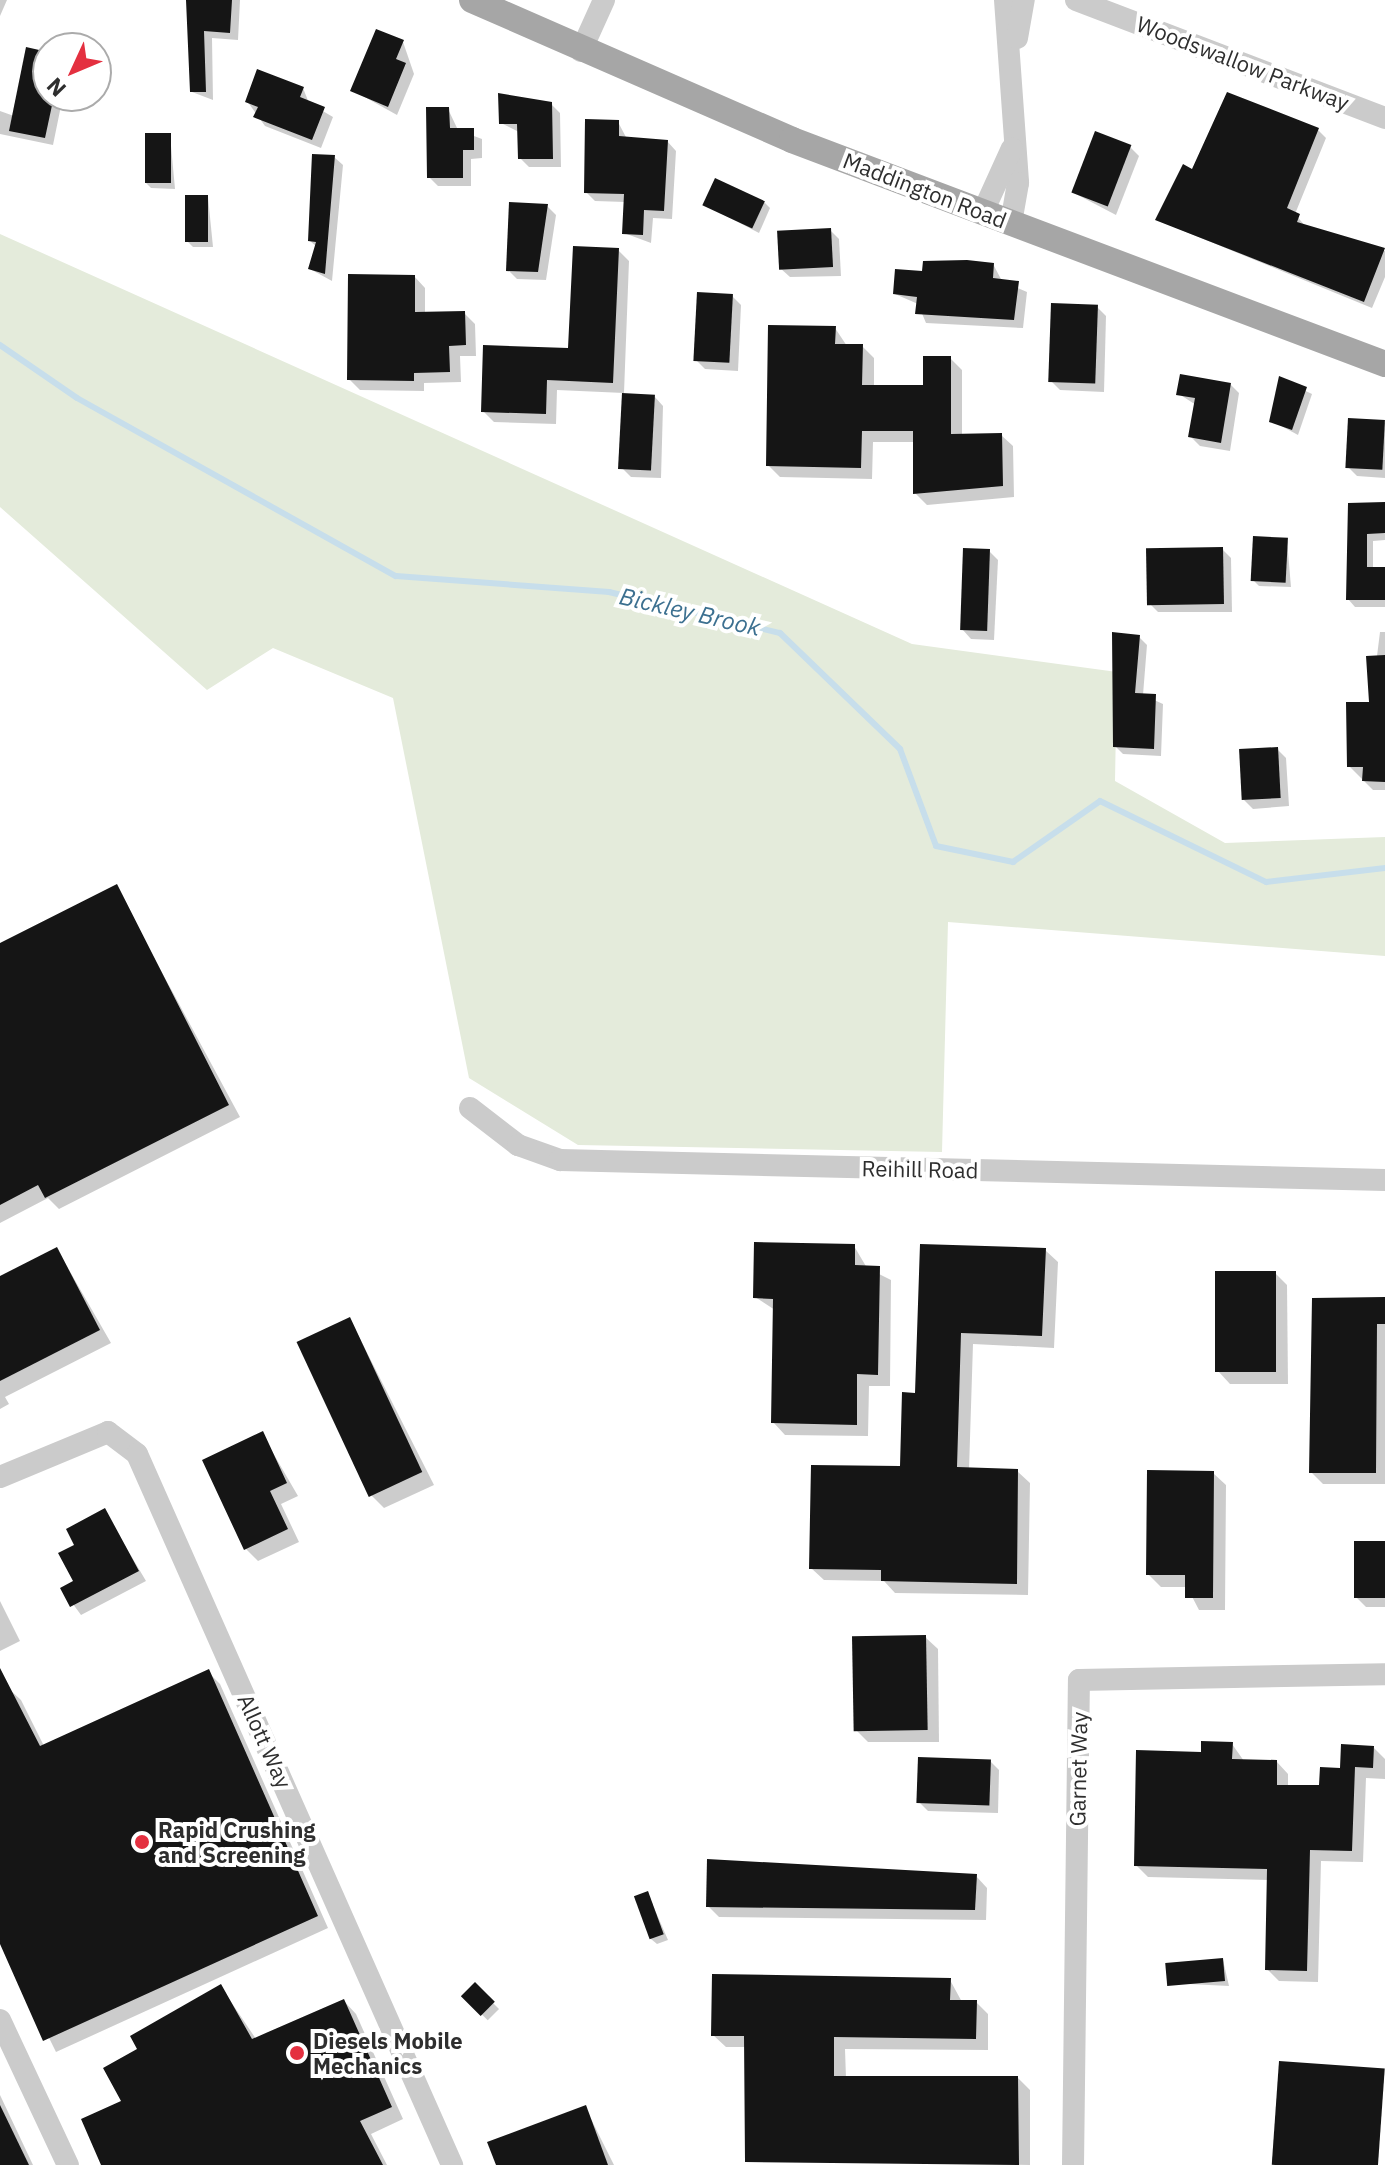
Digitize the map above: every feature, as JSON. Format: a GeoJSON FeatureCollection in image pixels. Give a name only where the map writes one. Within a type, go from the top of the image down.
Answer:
{"type":"FeatureCollection","features":[{"type":"Feature","properties":{"kind":"main road","name":"Maddington Road"},"geometry":{"type":"LineString","coordinates":[[472,0],[581,51],[983,212],[1385,364]]}},
{"type":"Feature","properties":{"kind":"street"},"geometry":{"type":"LineString","coordinates":[[581,51],[604,0]]}},
{"type":"Feature","properties":{"kind":"street"},"geometry":{"type":"LineString","coordinates":[[1005,0],[1014,58]]}},
{"type":"Feature","properties":{"kind":"street"},"geometry":{"type":"LineString","coordinates":[[1011,223],[1018,183],[1012,148],[1014,58],[1024,0]]}},
{"type":"Feature","properties":{"kind":"street","name":"Woodswallow Parkway"},"geometry":{"type":"LineString","coordinates":[[1076,0],[1094,4],[1385,118]]}},
{"type":"Feature","properties":{"kind":"street"},"geometry":{"type":"LineString","coordinates":[[983,212],[1012,148]]}},
{"type":"Feature","properties":{"kind":"street","name":"Reihill Road"},"geometry":{"type":"LineString","coordinates":[[470,1108],[518,1145],[560,1160],[1385,1180]]}},
{"type":"Feature","properties":{"kind":"street","name":"Allott Way"},"geometry":{"type":"LineString","coordinates":[[0,1477],[92,1435],[122,1437],[137,1454],[452,2165]]}},
{"type":"Feature","properties":{"kind":"street","name":"Garnet Way"},"geometry":{"type":"LineString","coordinates":[[1073,2165],[1079,1680],[1385,1674]]}},
{"type":"Feature","properties":{"kind":"street"},"geometry":{"type":"LineString","coordinates":[[0,2020],[68,2165]]}},
{"type":"Feature","properties":{"kind":"green space"},"geometry":{"type":"Polygon","coordinates":[[[0,234],[912,644],[1117,672],[1115,781],[1225,843],[1385,837],[1385,956],[948,922],[942,1152],[578,1145],[469,1078],[393,698],[273,648],[207,690],[0,507],[0,234]]]}},
{"type":"Feature","properties":{"kind":"building"},"geometry":{"type":"Polygon","coordinates":[[[186,0],[232,0],[230,33],[204,31],[206,92],[190,92],[186,0]]]}},
{"type":"Feature","properties":{"kind":"building"},"geometry":{"type":"Polygon","coordinates":[[[376,29],[404,40],[396,59],[406,63],[388,107],[350,91],[376,29]]]}},
{"type":"Feature","properties":{"kind":"building"},"geometry":{"type":"Polygon","coordinates":[[[26,47],[32,48],[32,112],[51,112],[45,138],[9,131],[26,47]]]}},
{"type":"Feature","properties":{"kind":"building"},"geometry":{"type":"Polygon","coordinates":[[[257,69],[304,87],[300,97],[325,107],[312,140],[253,117],[258,107],[245,102],[257,69]]]}},
{"type":"Feature","properties":{"kind":"building"},"geometry":{"type":"Polygon","coordinates":[[[1227,92],[1319,128],[1287,208],[1300,214],[1297,222],[1385,248],[1364,302],[1155,220],[1183,164],[1192,169],[1227,92]]]}},
{"type":"Feature","properties":{"kind":"building"},"geometry":{"type":"Polygon","coordinates":[[[498,93],[552,102],[553,159],[518,159],[517,124],[499,124],[498,93]]]}},
{"type":"Feature","properties":{"kind":"building"},"geometry":{"type":"Polygon","coordinates":[[[426,107],[449,107],[450,128],[474,128],[474,150],[463,150],[463,178],[427,178],[426,107]]]}},
{"type":"Feature","properties":{"kind":"building"},"geometry":{"type":"Polygon","coordinates":[[[585,119],[619,120],[619,136],[668,140],[664,211],[644,210],[643,235],[622,234],[624,194],[584,193],[585,119]]]}},
{"type":"Feature","properties":{"kind":"building"},"geometry":{"type":"Polygon","coordinates":[[[1095,131],[1131,145],[1108,207],[1071,193],[1095,131]]]}},
{"type":"Feature","properties":{"kind":"building"},"geometry":{"type":"Polygon","coordinates":[[[145,133],[171,133],[171,183],[145,183],[145,133]]]}},
{"type":"Feature","properties":{"kind":"building"},"geometry":{"type":"Polygon","coordinates":[[[312,154],[335,155],[325,274],[308,269],[316,242],[308,241],[312,154]]]}},
{"type":"Feature","properties":{"kind":"building"},"geometry":{"type":"Polygon","coordinates":[[[715,178],[765,201],[752,228],[702,205],[715,178]]]}},
{"type":"Feature","properties":{"kind":"building"},"geometry":{"type":"Polygon","coordinates":[[[185,195],[208,195],[208,242],[185,242],[185,195]]]}},
{"type":"Feature","properties":{"kind":"building"},"geometry":{"type":"Polygon","coordinates":[[[509,202],[548,204],[538,272],[506,271],[509,202]]]}},
{"type":"Feature","properties":{"kind":"building"},"geometry":{"type":"Polygon","coordinates":[[[831,228],[833,267],[779,270],[777,231],[831,228]]]}},
{"type":"Feature","properties":{"kind":"building"},"geometry":{"type":"Polygon","coordinates":[[[573,246],[619,248],[613,383],[547,380],[546,414],[481,412],[483,345],[568,348],[573,246]]]}},
{"type":"Feature","properties":{"kind":"building"},"geometry":{"type":"Polygon","coordinates":[[[923,261],[994,263],[993,278],[1019,281],[1014,320],[915,314],[917,297],[893,294],[895,269],[922,271],[923,261]]]}},
{"type":"Feature","properties":{"kind":"building"},"geometry":{"type":"Polygon","coordinates":[[[348,274],[415,275],[415,312],[465,311],[466,345],[449,346],[450,372],[414,373],[414,381],[347,380],[348,274]]]}},
{"type":"Feature","properties":{"kind":"building"},"geometry":{"type":"Polygon","coordinates":[[[697,292],[733,294],[729,363],[693,361],[697,292]]]}},
{"type":"Feature","properties":{"kind":"building"},"geometry":{"type":"Polygon","coordinates":[[[1051,303],[1098,305],[1095,384],[1048,382],[1051,303]]]}},
{"type":"Feature","properties":{"kind":"building"},"geometry":{"type":"Polygon","coordinates":[[[768,325],[836,326],[835,344],[863,344],[862,385],[923,385],[923,356],[951,356],[951,434],[1002,433],[1003,486],[913,494],[913,431],[862,431],[861,468],[766,466],[768,325]]]}},
{"type":"Feature","properties":{"kind":"building"},"geometry":{"type":"Polygon","coordinates":[[[1180,374],[1231,383],[1221,443],[1188,437],[1195,398],[1176,395],[1180,374]]]}},
{"type":"Feature","properties":{"kind":"building"},"geometry":{"type":"Polygon","coordinates":[[[1279,376],[1307,387],[1292,430],[1269,422],[1279,376]]]}},
{"type":"Feature","properties":{"kind":"building"},"geometry":{"type":"Polygon","coordinates":[[[622,393],[655,395],[651,471],[618,469],[622,393]]]}},
{"type":"Feature","properties":{"kind":"building"},"geometry":{"type":"Polygon","coordinates":[[[1348,418],[1385,420],[1382,470],[1345,468],[1348,418]]]}},
{"type":"Feature","properties":{"kind":"building"},"geometry":{"type":"Polygon","coordinates":[[[1385,502],[1385,533],[1367,534],[1367,567],[1385,567],[1385,600],[1346,600],[1348,503],[1385,502]]]}},
{"type":"Feature","properties":{"kind":"building"},"geometry":{"type":"Polygon","coordinates":[[[1253,536],[1288,538],[1286,583],[1251,581],[1253,536]]]}},
{"type":"Feature","properties":{"kind":"building"},"geometry":{"type":"Polygon","coordinates":[[[1223,547],[1224,604],[1147,605],[1146,548],[1223,547]]]}},
{"type":"Feature","properties":{"kind":"building"},"geometry":{"type":"Polygon","coordinates":[[[963,548],[990,549],[987,631],[960,630],[963,548]]]}},
{"type":"Feature","properties":{"kind":"building"},"geometry":{"type":"Polygon","coordinates":[[[1112,632],[1140,635],[1135,693],[1156,694],[1154,749],[1113,747],[1112,632]]]}},
{"type":"Feature","properties":{"kind":"building"},"geometry":{"type":"Polygon","coordinates":[[[1385,655],[1385,782],[1362,781],[1363,767],[1347,767],[1346,702],[1369,702],[1366,656],[1385,655]]]}},
{"type":"Feature","properties":{"kind":"building"},"geometry":{"type":"Polygon","coordinates":[[[1278,747],[1281,798],[1242,800],[1239,749],[1278,747]]]}},
{"type":"Feature","properties":{"kind":"building"},"geometry":{"type":"Polygon","coordinates":[[[117,884],[229,1105],[45,1198],[38,1185],[0,1205],[0,943],[117,884]]]}},
{"type":"Feature","properties":{"kind":"building"},"geometry":{"type":"Polygon","coordinates":[[[754,1242],[855,1244],[855,1265],[880,1266],[878,1375],[857,1374],[857,1425],[771,1423],[773,1299],[753,1298],[754,1242]]]}},
{"type":"Feature","properties":{"kind":"building"},"geometry":{"type":"Polygon","coordinates":[[[920,1244],[1046,1248],[1042,1336],[961,1333],[957,1467],[1018,1469],[1017,1584],[881,1581],[881,1570],[809,1569],[811,1465],[900,1466],[902,1392],[915,1393],[920,1244]]]}},
{"type":"Feature","properties":{"kind":"building"},"geometry":{"type":"Polygon","coordinates":[[[57,1247],[100,1330],[0,1381],[0,1276],[57,1247]]]}},
{"type":"Feature","properties":{"kind":"building"},"geometry":{"type":"Polygon","coordinates":[[[1215,1271],[1276,1271],[1276,1372],[1215,1372],[1215,1271]]]}},
{"type":"Feature","properties":{"kind":"building"},"geometry":{"type":"Polygon","coordinates":[[[1385,1297],[1385,1324],[1377,1324],[1376,1473],[1309,1473],[1312,1298],[1385,1297]]]}},
{"type":"Feature","properties":{"kind":"building"},"geometry":{"type":"Polygon","coordinates":[[[350,1317],[422,1472],[369,1497],[297,1342],[350,1317]]]}},
{"type":"Feature","properties":{"kind":"building"},"geometry":{"type":"Polygon","coordinates":[[[263,1431],[287,1483],[270,1491],[288,1529],[244,1550],[202,1460],[263,1431]]]}},
{"type":"Feature","properties":{"kind":"building"},"geometry":{"type":"Polygon","coordinates":[[[1147,1470],[1214,1471],[1213,1598],[1185,1598],[1185,1575],[1146,1575],[1147,1470]]]}},
{"type":"Feature","properties":{"kind":"building"},"geometry":{"type":"Polygon","coordinates":[[[105,1508],[139,1571],[70,1607],[60,1588],[73,1581],[58,1553],[74,1545],[66,1529],[105,1508]]]}},
{"type":"Feature","properties":{"kind":"building"},"geometry":{"type":"Polygon","coordinates":[[[1354,1541],[1385,1541],[1385,1598],[1354,1598],[1354,1541]]]}},
{"type":"Feature","properties":{"kind":"building"},"geometry":{"type":"Polygon","coordinates":[[[926,1635],[928,1730],[854,1731],[852,1636],[926,1635]]]}},
{"type":"Feature","properties":{"kind":"building","name":"Rapid Crushing and Screening"},"geometry":{"type":"Polygon","coordinates":[[[0,1668],[40,1746],[209,1669],[318,1916],[43,2041],[0,1944],[0,1668]]]}},
{"type":"Feature","properties":{"kind":"building"},"geometry":{"type":"Polygon","coordinates":[[[1201,1741],[1233,1742],[1232,1759],[1277,1760],[1277,1785],[1319,1785],[1320,1767],[1340,1768],[1341,1744],[1374,1746],[1373,1768],[1355,1767],[1352,1851],[1310,1850],[1307,1971],[1265,1970],[1267,1869],[1134,1866],[1136,1750],[1201,1752],[1201,1741]]]}},
{"type":"Feature","properties":{"kind":"building"},"geometry":{"type":"Polygon","coordinates":[[[918,1757],[991,1760],[989,1806],[916,1803],[918,1757]]]}},
{"type":"Feature","properties":{"kind":"building"},"geometry":{"type":"Polygon","coordinates":[[[707,1859],[977,1874],[975,1910],[706,1907],[707,1859]]]}},
{"type":"Feature","properties":{"kind":"building"},"geometry":{"type":"Polygon","coordinates":[[[648,1891],[664,1934],[650,1939],[634,1896],[648,1891]]]}},
{"type":"Feature","properties":{"kind":"building"},"geometry":{"type":"Polygon","coordinates":[[[1223,1958],[1225,1981],[1167,1986],[1165,1963],[1223,1958]]]}},
{"type":"Feature","properties":{"kind":"building"},"geometry":{"type":"Polygon","coordinates":[[[712,1974],[951,1978],[950,2000],[977,2000],[976,2039],[834,2037],[834,2076],[1018,2076],[1019,2165],[745,2162],[744,2036],[711,2036],[712,1974]]]}},
{"type":"Feature","properties":{"kind":"building"},"geometry":{"type":"Polygon","coordinates":[[[475,1982],[495,2002],[481,2016],[461,1996],[475,1982]]]}},
{"type":"Feature","properties":{"kind":"building","name":"Diesels Mobile Mechanics"},"geometry":{"type":"Polygon","coordinates":[[[221,1984],[252,2039],[344,1999],[392,2107],[360,2121],[383,2165],[101,2165],[81,2119],[121,2101],[103,2068],[137,2049],[130,2036],[221,1984]]]}},
{"type":"Feature","properties":{"kind":"building"},"geometry":{"type":"Polygon","coordinates":[[[1279,2061],[1385,2068],[1378,2165],[1272,2165],[1279,2061]]]}},
{"type":"Feature","properties":{"kind":"building"},"geometry":{"type":"Polygon","coordinates":[[[0,2105],[29,2165],[0,2165],[0,2105]]]}},
{"type":"Feature","properties":{"kind":"building"},"geometry":{"type":"Polygon","coordinates":[[[586,2105],[608,2165],[496,2165],[487,2142],[586,2105]]]}},
{"type":"Feature","properties":{"kind":"waterway","name":"Bickley Brook"},"geometry":{"type":"LineString","coordinates":[[0,345],[77,398],[396,576],[609,592],[780,633],[900,749],[936,846],[1013,862],[1100,801],[1266,882],[1385,868]]}},
{"type":"Feature","properties":{"kind":"place","name":"Rapid Crushing and Screening"},"geometry":{"type":"Point","coordinates":[142,1842]}},
{"type":"Feature","properties":{"kind":"place","name":"Diesels Mobile Mechanics"},"geometry":{"type":"Point","coordinates":[297,2053]}}]}
